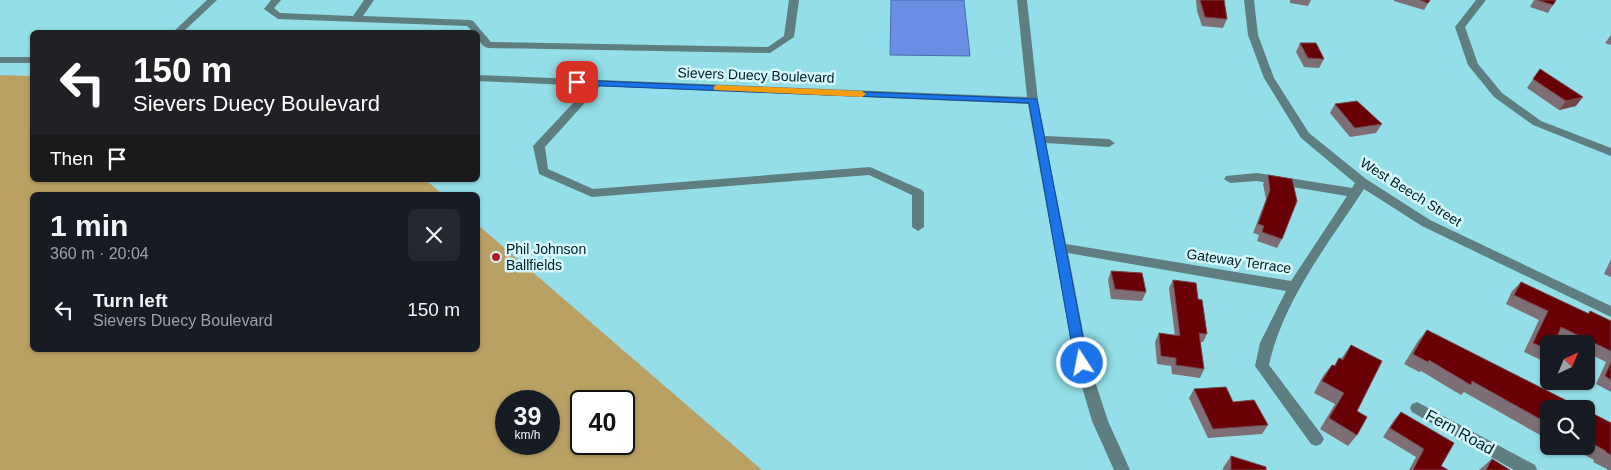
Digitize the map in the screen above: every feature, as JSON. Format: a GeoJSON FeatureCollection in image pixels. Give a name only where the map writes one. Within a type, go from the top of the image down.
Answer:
{"type":"FeatureCollection","features":[{"type":"Feature","properties":{"kind":"street"},"geometry":{"type":"LineString","coordinates":[[180,30],[212,0]]}},
{"type":"Feature","properties":{"kind":"street"},"geometry":{"type":"LineString","coordinates":[[276,0],[268,9],[278,16],[470,23],[476,30]]}},
{"type":"Feature","properties":{"kind":"street"},"geometry":{"type":"LineString","coordinates":[[356,18],[369,0]]}},
{"type":"Feature","properties":{"kind":"street"},"geometry":{"type":"LineString","coordinates":[[480,35],[488,44],[770,50],[789,37],[794,0]]}},
{"type":"Feature","properties":{"kind":"street"},"geometry":{"type":"LineString","coordinates":[[1022,0],[1033,101],[1082,363],[1100,421],[1122,470]]}},
{"type":"Feature","properties":{"kind":"street","name":"West Beech Street"},"geometry":{"type":"LineString","coordinates":[[1249,0],[1253,36],[1269,78],[1305,135],[1358,188],[1480,251],[1611,312]]}},
{"type":"Feature","properties":{"kind":"street"},"geometry":{"type":"LineString","coordinates":[[1481,0],[1460,27],[1473,65],[1498,95],[1537,123],[1611,152]]}},
{"type":"Feature","properties":{"kind":"street"},"geometry":{"type":"LineString","coordinates":[[0,60],[30,60]]}},
{"type":"Feature","properties":{"kind":"street","name":"Sievers Duecy Boulevard"},"geometry":{"type":"LineString","coordinates":[[480,78],[1033,101]]}},
{"type":"Feature","properties":{"kind":"street"},"geometry":{"type":"LineString","coordinates":[[597,83],[539,146],[543,170],[592,192],[870,171],[918,192],[918,227]]}},
{"type":"Feature","properties":{"kind":"street"},"geometry":{"type":"LineString","coordinates":[[1040,139],[1109,143]]}},
{"type":"Feature","properties":{"kind":"street"},"geometry":{"type":"LineString","coordinates":[[1230,179],[1257,177],[1358,188]]}},
{"type":"Feature","properties":{"kind":"street","name":"Gateway Terrace"},"geometry":{"type":"LineString","coordinates":[[1059,247],[1294,287],[1358,188]]}},
{"type":"Feature","properties":{"kind":"street"},"geometry":{"type":"LineString","coordinates":[[1294,287],[1267,343],[1262,366],[1316,439]]}},
{"type":"Feature","properties":{"kind":"street","name":"Fern Road"},"geometry":{"type":"LineString","coordinates":[[1417,408],[1529,470]]}},
{"type":"Feature","properties":{"kind":"shaded area","name":"Phil Johnson Ballfields"},"geometry":{"type":"Polygon","coordinates":[[[0,75],[30,76],[30,182],[428,182],[440,192],[30,192],[30,352],[480,352],[480,227],[762,470],[0,470],[0,75]]]}},
{"type":"Feature","properties":{"kind":"water"},"geometry":{"type":"Polygon","coordinates":[[[891,0],[964,0],[970,56],[890,55],[891,0]]]}},
{"type":"Feature","properties":{"kind":"building"},"geometry":{"type":"Polygon","coordinates":[[[1200,0],[1224,0],[1227,19],[1205,17],[1200,0]]]}},
{"type":"Feature","properties":{"kind":"building"},"geometry":{"type":"Polygon","coordinates":[[[1537,0],[1556,0],[1553,5],[1537,0]]]}},
{"type":"Feature","properties":{"kind":"building"},"geometry":{"type":"Polygon","coordinates":[[[1300,43],[1316,43],[1324,59],[1308,58],[1300,43]]]}},
{"type":"Feature","properties":{"kind":"building"},"geometry":{"type":"Polygon","coordinates":[[[1540,69],[1583,97],[1566,101],[1533,79],[1540,69]]]}},
{"type":"Feature","properties":{"kind":"building"},"geometry":{"type":"Polygon","coordinates":[[[1357,101],[1382,124],[1355,128],[1335,104],[1357,101]]]}},
{"type":"Feature","properties":{"kind":"building"},"geometry":{"type":"Polygon","coordinates":[[[1268,175],[1292,179],[1297,201],[1282,239],[1262,232],[1264,226],[1258,224],[1270,190],[1268,175]]]}},
{"type":"Feature","properties":{"kind":"building"},"geometry":{"type":"Polygon","coordinates":[[[1111,271],[1142,273],[1146,292],[1115,289],[1111,271]]]}},
{"type":"Feature","properties":{"kind":"building"},"geometry":{"type":"Polygon","coordinates":[[[1173,280],[1196,283],[1198,299],[1202,300],[1207,334],[1199,333],[1204,369],[1176,365],[1176,358],[1161,356],[1159,333],[1180,336],[1173,280]]]}},
{"type":"Feature","properties":{"kind":"building"},"geometry":{"type":"Polygon","coordinates":[[[1521,282],[1589,314],[1590,311],[1611,321],[1611,351],[1595,343],[1595,335],[1578,335],[1561,327],[1558,335],[1540,335],[1540,346],[1533,343],[1548,311],[1514,295],[1521,282]]]}},
{"type":"Feature","properties":{"kind":"building"},"geometry":{"type":"Polygon","coordinates":[[[1427,330],[1540,387],[1540,390],[1545,390],[1565,400],[1540,400],[1540,419],[1472,381],[1471,385],[1429,360],[1428,362],[1413,354],[1427,330]]]}},
{"type":"Feature","properties":{"kind":"building"},"geometry":{"type":"Polygon","coordinates":[[[1351,345],[1382,361],[1357,411],[1367,417],[1357,435],[1329,418],[1344,393],[1322,381],[1332,365],[1335,366],[1339,358],[1343,360],[1351,345]]]}},
{"type":"Feature","properties":{"kind":"building"},"geometry":{"type":"Polygon","coordinates":[[[1611,362],[1611,380],[1605,376],[1611,362]]]}},
{"type":"Feature","properties":{"kind":"building"},"geometry":{"type":"Polygon","coordinates":[[[1226,387],[1233,402],[1254,400],[1268,425],[1213,429],[1194,389],[1226,387]]]}},
{"type":"Feature","properties":{"kind":"building"},"geometry":{"type":"Polygon","coordinates":[[[1401,412],[1454,443],[1441,466],[1448,470],[1413,470],[1424,449],[1390,428],[1401,412]]]}},
{"type":"Feature","properties":{"kind":"building"},"geometry":{"type":"Polygon","coordinates":[[[1595,415],[1611,423],[1611,455],[1595,445],[1595,415]]]}},
{"type":"Feature","properties":{"kind":"building"},"geometry":{"type":"Polygon","coordinates":[[[1231,456],[1266,467],[1266,470],[1231,470],[1231,456]]]}},
{"type":"Feature","properties":{"kind":"building"},"geometry":{"type":"Polygon","coordinates":[[[1492,459],[1510,470],[1486,470],[1492,459]]]}},
{"type":"Feature","properties":{"kind":"slow traffic"},"geometry":{"type":"LineString","coordinates":[[717,88],[862,94]]}},
{"type":"Feature","properties":{"kind":"place","name":"Phil Johnson Ballfields"},"geometry":{"type":"Point","coordinates":[496,257]}},
{"type":"Feature","properties":{"kind":"route"},"geometry":{"type":"LineString","coordinates":[[577,82],[1033,101],[1082,363]]}}]}
